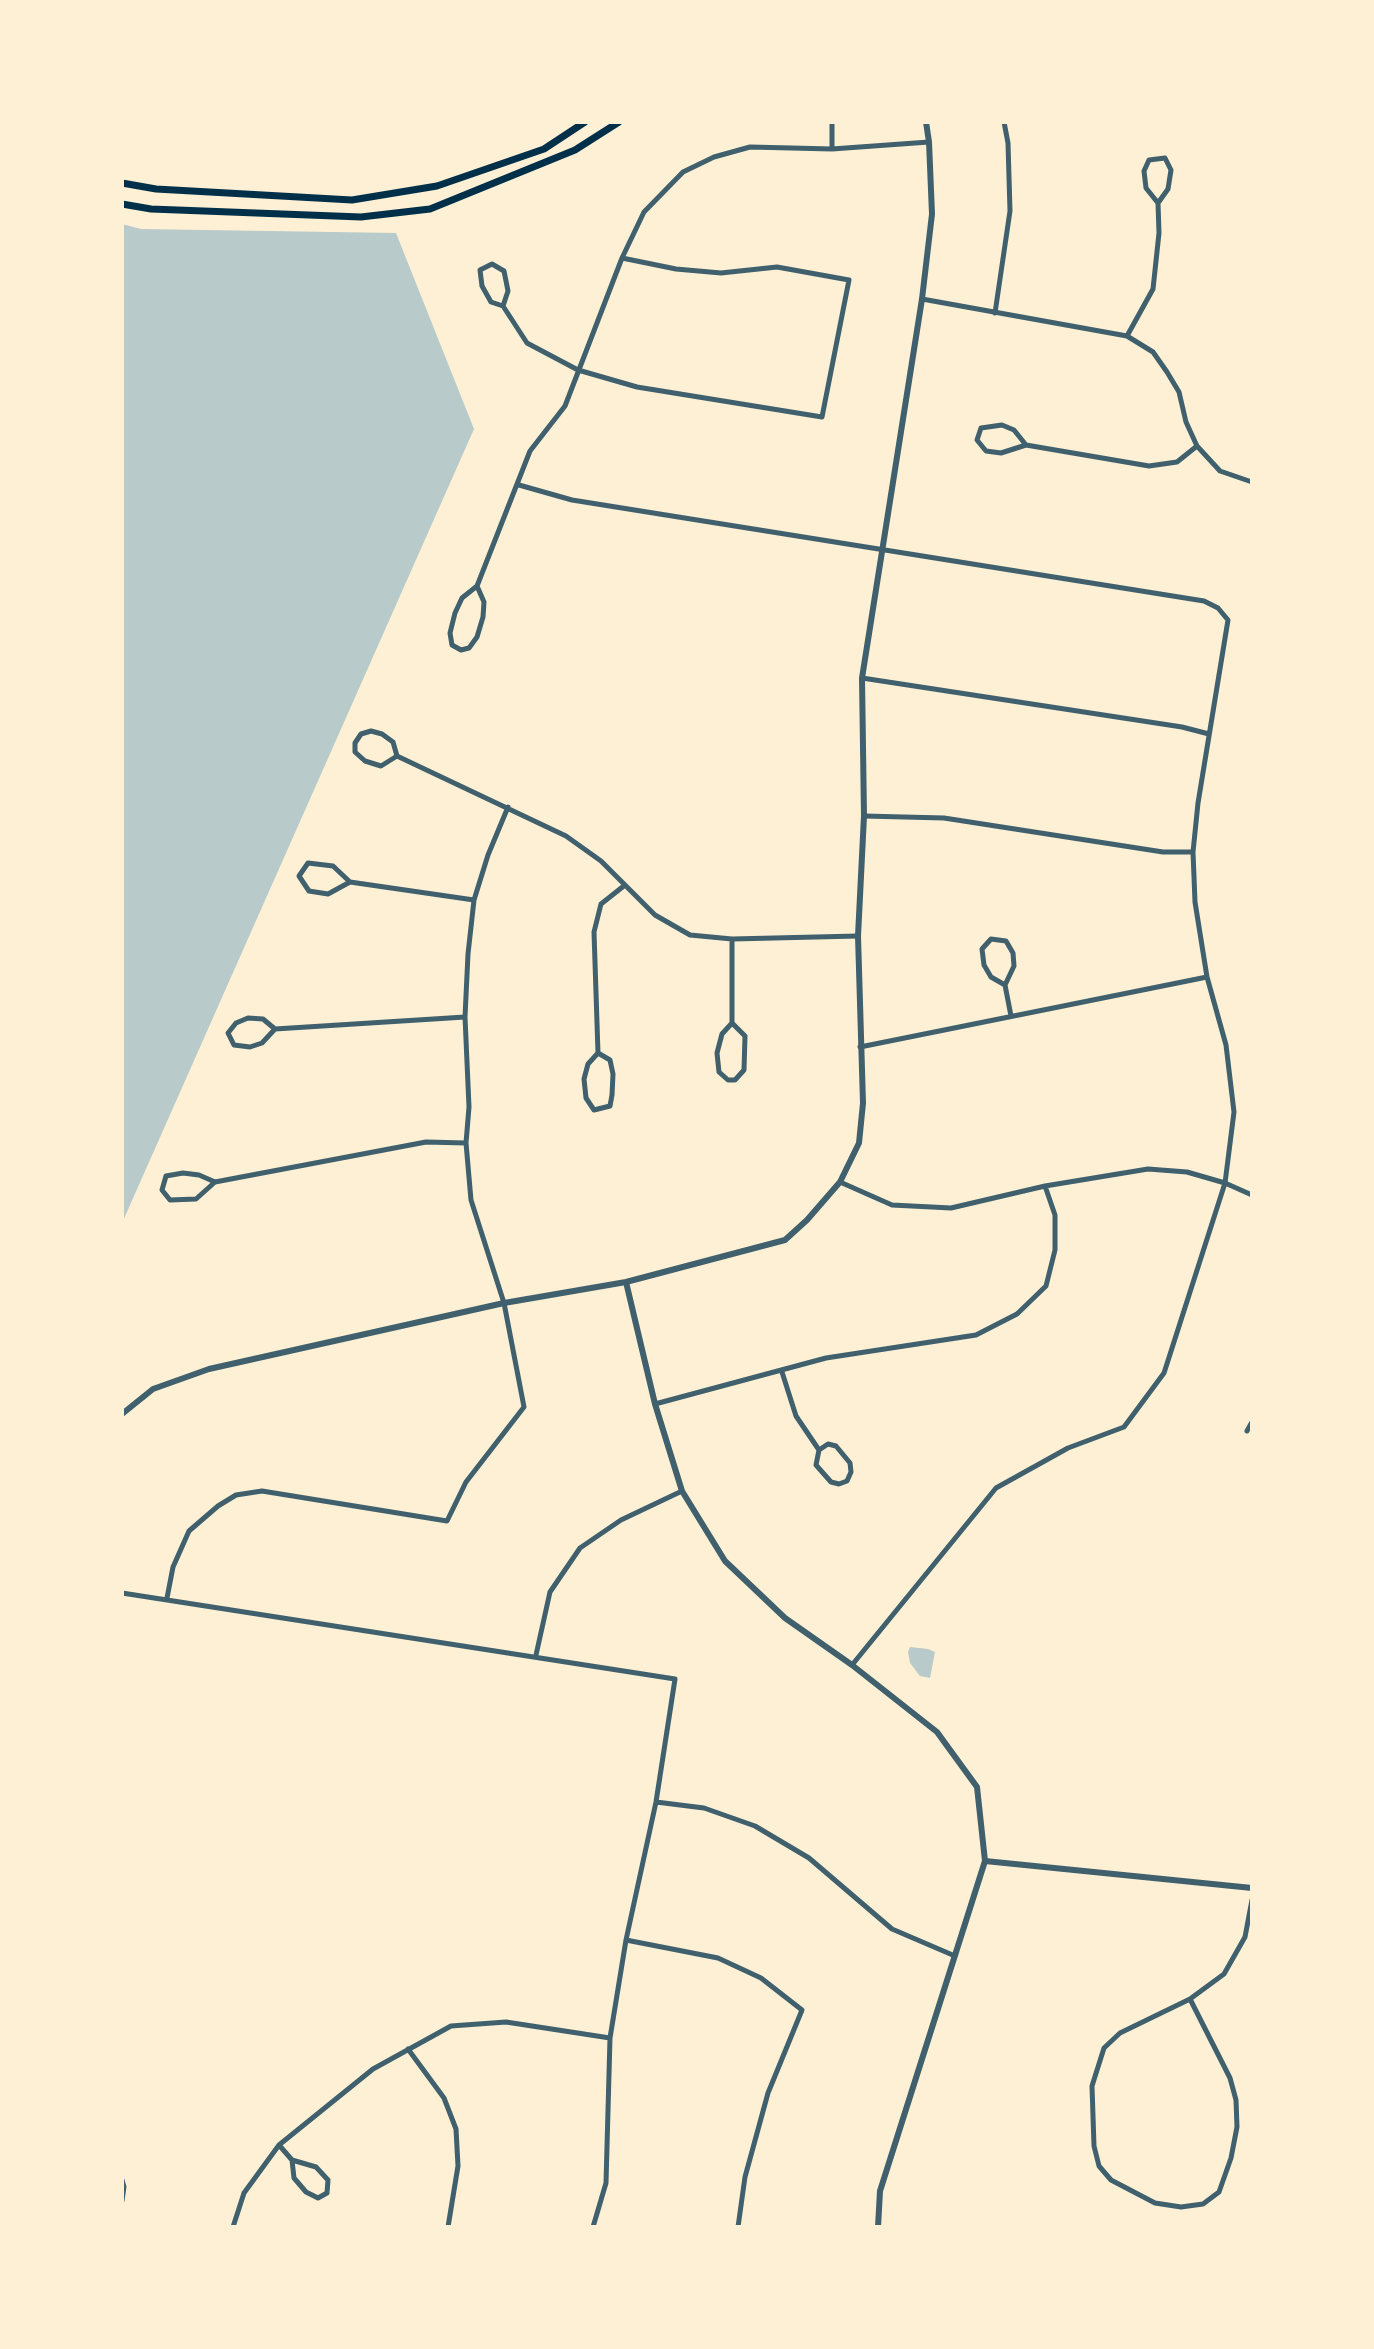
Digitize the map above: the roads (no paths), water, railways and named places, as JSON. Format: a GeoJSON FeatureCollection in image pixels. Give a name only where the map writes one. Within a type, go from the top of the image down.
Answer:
{"type":"FeatureCollection","features":[{"type":"Feature","properties":{"kind":"main road"},"geometry":{"type":"LineString","coordinates":[[122,183],[156,189],[352,200],[437,186],[544,149],[585,122]]}},
{"type":"Feature","properties":{"kind":"main road"},"geometry":{"type":"LineString","coordinates":[[122,204],[151,209],[361,217],[430,209],[575,150],[619,122]]}},
{"type":"Feature","properties":{"kind":"street"},"geometry":{"type":"LineString","coordinates":[[832,122],[832,149]]}},
{"type":"Feature","properties":{"kind":"street"},"geometry":{"type":"LineString","coordinates":[[122,1414],[153,1389],[209,1369],[504,1303],[626,1282],[785,1240],[840,1182],[859,1143],[863,1103],[858,936],[864,816],[862,678],[922,299],[932,214],[926,122]]}},
{"type":"Feature","properties":{"kind":"street"},"geometry":{"type":"LineString","coordinates":[[995,313],[1010,211],[1008,143],[1004,122]]}},
{"type":"Feature","properties":{"kind":"street"},"geometry":{"type":"LineString","coordinates":[[477,586],[484,602],[483,617],[477,637],[469,648],[461,650],[452,645],[450,633],[455,613],[462,598],[477,586],[530,451],[565,406],[622,258],[644,212],[683,172],[714,157],[750,147],[832,149],[929,142]]}},
{"type":"Feature","properties":{"kind":"street"},"geometry":{"type":"LineString","coordinates":[[1127,336],[1153,289],[1159,233],[1158,203],[1146,188],[1144,171],[1149,160],[1165,158],[1171,170],[1168,189],[1158,203]]}},
{"type":"Feature","properties":{"kind":"street"},"geometry":{"type":"LineString","coordinates":[[503,306],[508,291],[504,271],[492,264],[480,270],[482,286],[491,302],[503,306],[527,343],[578,370],[637,387],[822,417],[849,280],[777,267],[721,273],[676,269],[622,258]]}},
{"type":"Feature","properties":{"kind":"street"},"geometry":{"type":"LineString","coordinates":[[922,299],[1127,336],[1153,352],[1167,372],[1179,392],[1186,422],[1197,446],[1220,471],[1252,482]]}},
{"type":"Feature","properties":{"kind":"street"},"geometry":{"type":"LineString","coordinates":[[1026,445],[1014,430],[1002,425],[981,428],[977,440],[986,451],[1001,453],[1026,445],[1149,466],[1177,462],[1197,446]]}},
{"type":"Feature","properties":{"kind":"street"},"geometry":{"type":"LineString","coordinates":[[519,485],[572,500],[1204,601],[1218,608],[1228,620],[1193,852],[1195,902],[1207,977],[1226,1045],[1234,1112],[1225,1183],[1164,1373],[1124,1427],[1068,1448],[996,1488],[852,1665]]}},
{"type":"Feature","properties":{"kind":"street"},"geometry":{"type":"LineString","coordinates":[[862,678],[1182,727],[1209,734]]}},
{"type":"Feature","properties":{"kind":"street"},"geometry":{"type":"LineString","coordinates":[[397,756],[381,766],[365,761],[355,752],[355,743],[361,734],[371,731],[382,734],[393,742],[397,756],[508,807],[583,847],[655,915],[690,935],[732,939],[858,936]]}},
{"type":"Feature","properties":{"kind":"street"},"geometry":{"type":"LineString","coordinates":[[167,1598],[173,1567],[189,1531],[236,1495],[262,1491],[447,1521],[466,1482],[524,1407],[504,1303],[471,1200],[466,1143],[469,1107],[465,1017],[474,900],[508,807]]}},
{"type":"Feature","properties":{"kind":"street"},"geometry":{"type":"LineString","coordinates":[[864,816],[944,818],[1163,852],[1193,852]]}},
{"type":"Feature","properties":{"kind":"street"},"geometry":{"type":"LineString","coordinates":[[350,882],[328,894],[309,891],[299,876],[308,863],[333,866],[350,882],[474,900]]}},
{"type":"Feature","properties":{"kind":"street"},"geometry":{"type":"LineString","coordinates":[[598,1053],[610,1060],[612,1095],[610,1106],[594,1110],[586,1098],[584,1079],[588,1064],[598,1053],[594,932],[601,904],[625,885]]}},
{"type":"Feature","properties":{"kind":"street"},"geometry":{"type":"LineString","coordinates":[[732,939],[732,1023],[722,1034],[717,1053],[719,1072],[728,1080],[735,1080],[744,1070],[745,1036],[732,1023]]}},
{"type":"Feature","properties":{"kind":"street"},"geometry":{"type":"LineString","coordinates":[[1005,985],[991,977],[984,965],[982,949],[991,939],[1006,941],[1013,953],[1014,966],[1005,985],[1011,1016]]}},
{"type":"Feature","properties":{"kind":"street"},"geometry":{"type":"LineString","coordinates":[[860,1047],[1207,977]]}},
{"type":"Feature","properties":{"kind":"street"},"geometry":{"type":"LineString","coordinates":[[275,1029],[262,1043],[250,1047],[234,1045],[228,1033],[236,1023],[248,1018],[263,1019],[275,1029],[465,1017]]}},
{"type":"Feature","properties":{"kind":"street"},"geometry":{"type":"LineString","coordinates":[[215,1182],[199,1175],[183,1173],[166,1176],[162,1190],[170,1200],[196,1199],[215,1182],[426,1142],[466,1143]]}},
{"type":"Feature","properties":{"kind":"street"},"geometry":{"type":"LineString","coordinates":[[840,1182],[892,1205],[951,1208],[1045,1186],[1148,1169],[1187,1172],[1252,1195]]}},
{"type":"Feature","properties":{"kind":"street"},"geometry":{"type":"LineString","coordinates":[[655,1404],[826,1358],[976,1335],[1017,1314],[1046,1286],[1055,1250],[1055,1215],[1045,1186]]}},
{"type":"Feature","properties":{"kind":"street"},"geometry":{"type":"LineString","coordinates":[[626,1282],[655,1404],[682,1491],[725,1561],[785,1618],[852,1665],[937,1732],[977,1787],[985,1861],[880,2191],[878,2227]]}},
{"type":"Feature","properties":{"kind":"street"},"geometry":{"type":"LineString","coordinates":[[782,1371],[796,1416],[819,1450],[816,1465],[831,1482],[839,1484],[847,1481],[851,1472],[850,1463],[836,1446],[828,1444],[819,1450]]}},
{"type":"Feature","properties":{"kind":"street"},"geometry":{"type":"LineString","coordinates":[[1247,1431],[1252,1422]]}},
{"type":"Feature","properties":{"kind":"street"},"geometry":{"type":"LineString","coordinates":[[536,1656],[550,1592],[580,1548],[621,1520],[682,1491]]}},
{"type":"Feature","properties":{"kind":"street"},"geometry":{"type":"LineString","coordinates":[[122,1593],[675,1679],[656,1802],[626,1940],[610,2038],[606,2183],[593,2227]]}},
{"type":"Feature","properties":{"kind":"street"},"geometry":{"type":"LineString","coordinates":[[656,1802],[704,1808],[755,1826],[809,1858],[892,1929],[955,1956]]}},
{"type":"Feature","properties":{"kind":"street"},"geometry":{"type":"LineString","coordinates":[[985,1861],[1252,1888]]}},
{"type":"Feature","properties":{"kind":"street"},"geometry":{"type":"LineString","coordinates":[[1190,1999],[1230,2078],[1236,2100],[1237,2127],[1231,2158],[1219,2192],[1203,2204],[1181,2207],[1155,2203],[1111,2180],[1099,2166],[1094,2146],[1092,2086],[1104,2048],[1120,2033],[1190,1999],[1224,1974],[1245,1937],[1252,1900]]}},
{"type":"Feature","properties":{"kind":"street"},"geometry":{"type":"LineString","coordinates":[[626,1940],[718,1958],[761,1978],[802,2010],[768,2093],[745,2177],[738,2227]]}},
{"type":"Feature","properties":{"kind":"street"},"geometry":{"type":"LineString","coordinates":[[233,2227],[244,2193],[279,2145],[373,2069],[451,2026],[506,2022],[610,2038]]}},
{"type":"Feature","properties":{"kind":"street"},"geometry":{"type":"LineString","coordinates":[[408,2049],[444,2098],[456,2129],[458,2166],[448,2227]]}},
{"type":"Feature","properties":{"kind":"street"},"geometry":{"type":"LineString","coordinates":[[279,2145],[292,2160],[316,2167],[328,2180],[327,2193],[318,2198],[306,2192],[294,2178],[292,2160]]}},
{"type":"Feature","properties":{"kind":"street"},"geometry":{"type":"LineString","coordinates":[[122,2180],[122,2201]]}}]}
